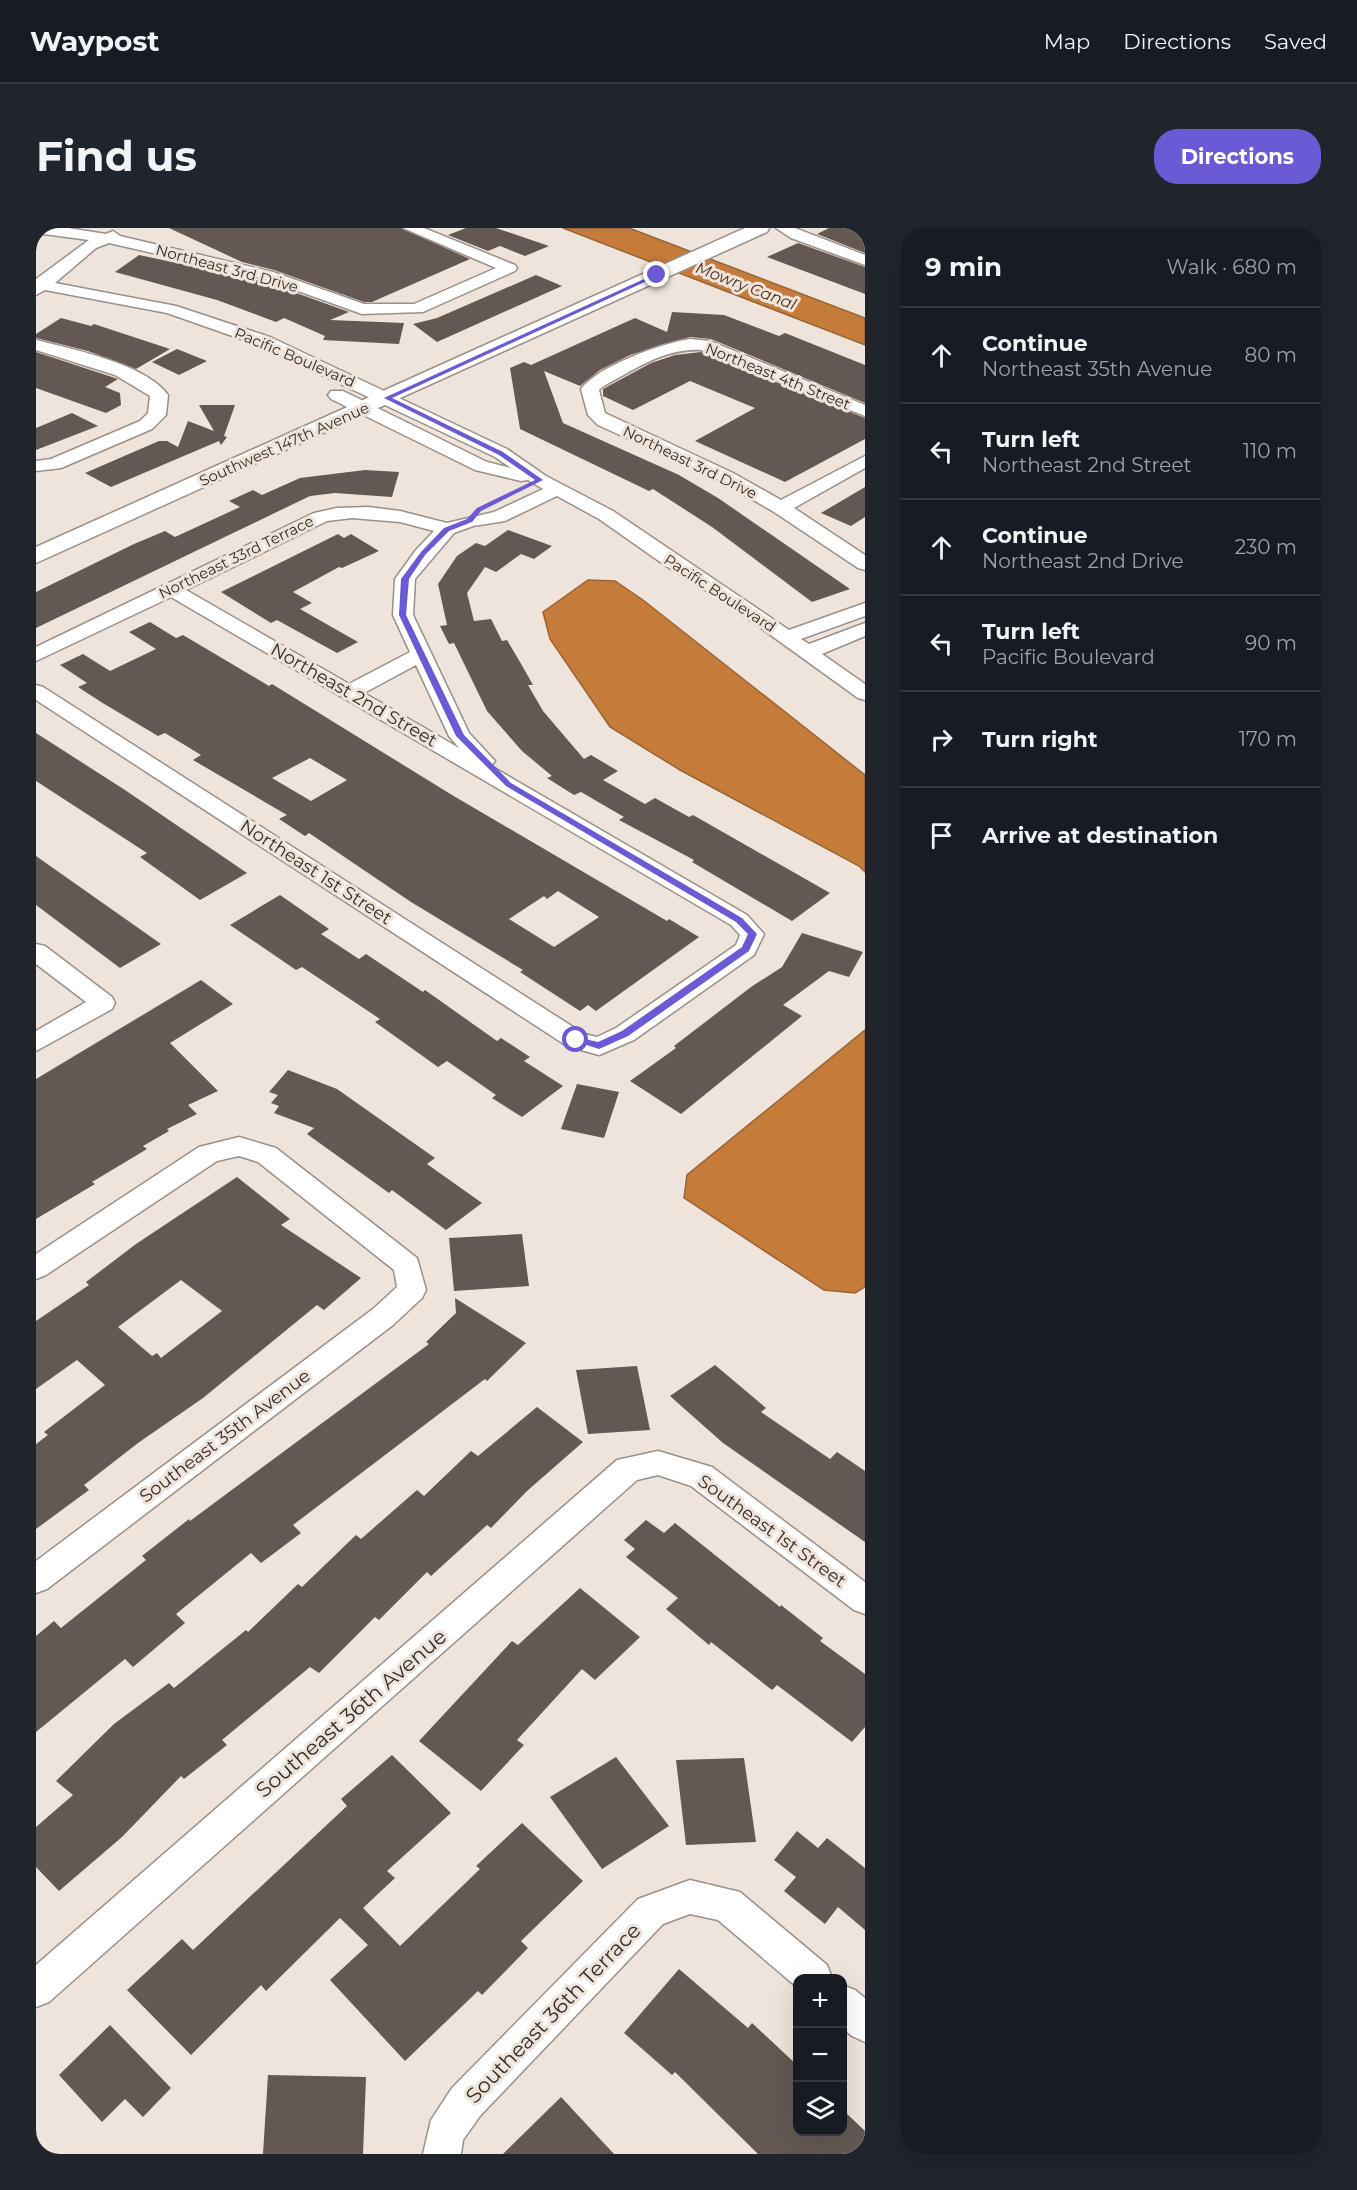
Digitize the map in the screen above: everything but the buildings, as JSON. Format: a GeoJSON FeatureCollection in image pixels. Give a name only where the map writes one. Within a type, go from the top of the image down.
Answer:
{"type":"FeatureCollection","features":[{"type":"Feature","properties":{"kind":"street","name":"Northeast 3rd Drive"},"geometry":{"type":"LineString","coordinates":[[36,228],[110,238],[267,275],[362,309],[417,309],[509,268],[411,228]]}},
{"type":"Feature","properties":{"kind":"street"},"geometry":{"type":"LineString","coordinates":[[38,286],[91,245],[127,228]]}},
{"type":"Feature","properties":{"kind":"street","name":"Southwest 147th Avenue"},"geometry":{"type":"LineString","coordinates":[[36,556],[760,228]]}},
{"type":"Feature","properties":{"kind":"street"},"geometry":{"type":"LineString","coordinates":[[784,228],[796,235],[865,260]]}},
{"type":"Feature","properties":{"kind":"street"},"geometry":{"type":"LineString","coordinates":[[83,252],[104,256],[110,252],[110,238]]}},
{"type":"Feature","properties":{"kind":"street"},"geometry":{"type":"LineString","coordinates":[[51,300],[78,278]]}},
{"type":"Feature","properties":{"kind":"street","name":"Pacific Boulevard"},"geometry":{"type":"LineString","coordinates":[[38,286],[170,309],[264,341],[501,453],[548,485],[606,515],[787,637],[865,694]]}},
{"type":"Feature","properties":{"kind":"street","name":"Pacific Boulevard"},"geometry":{"type":"LineString","coordinates":[[113,298],[183,323],[481,466],[548,485]]}},
{"type":"Feature","properties":{"kind":"street","name":"Northeast 4th Street"},"geometry":{"type":"LineString","coordinates":[[590,389],[596,383],[671,346],[691,343],[704,345],[865,411]]}},
{"type":"Feature","properties":{"kind":"street"},"geometry":{"type":"LineString","coordinates":[[36,345],[122,372],[154,387],[159,395],[157,415],[146,425],[55,464],[36,466]]}},
{"type":"Feature","properties":{"kind":"street","name":"Northeast 3rd Drive"},"geometry":{"type":"LineString","coordinates":[[590,389],[597,415],[604,422],[727,477],[781,508],[865,564]]}},
{"type":"Feature","properties":{"kind":"street"},"geometry":{"type":"LineString","coordinates":[[481,466],[492,462],[501,453]]}},
{"type":"Feature","properties":{"kind":"street"},"geometry":{"type":"LineString","coordinates":[[781,508],[865,461]]}},
{"type":"Feature","properties":{"kind":"street"},"geometry":{"type":"LineString","coordinates":[[508,785],[460,736],[402,615],[405,579],[423,554],[447,529],[470,521],[498,517],[548,485]]}},
{"type":"Feature","properties":{"kind":"street","name":"Northeast 33rd Terrace"},"geometry":{"type":"LineString","coordinates":[[36,655],[321,516],[342,511],[403,516],[447,529]]}},
{"type":"Feature","properties":{"kind":"street","name":"Northeast 2nd Street"},"geometry":{"type":"LineString","coordinates":[[171,589],[739,920],[752,934]]}},
{"type":"Feature","properties":{"kind":"street"},"geometry":{"type":"LineString","coordinates":[[787,637],[865,609]]}},
{"type":"Feature","properties":{"kind":"street"},"geometry":{"type":"LineString","coordinates":[[808,652],[865,629]]}},
{"type":"Feature","properties":{"kind":"street"},"geometry":{"type":"LineString","coordinates":[[349,692],[421,655]]}},
{"type":"Feature","properties":{"kind":"street","name":"Northeast 1st Street"},"geometry":{"type":"LineString","coordinates":[[36,691],[576,1040],[599,1046],[625,1034],[746,949],[752,934]]}},
{"type":"Feature","properties":{"kind":"street"},"geometry":{"type":"LineString","coordinates":[[36,952],[104,1003],[36,1042]]}},
{"type":"Feature","properties":{"kind":"street","name":"Southeast 35th Avenue"},"geometry":{"type":"LineString","coordinates":[[36,1268],[207,1154],[239,1146],[267,1155],[408,1265],[412,1290],[383,1317],[36,1579]]}},
{"type":"Feature","properties":{"kind":"street","name":"Southeast 36th Avenue"},"geometry":{"type":"LineString","coordinates":[[36,1989],[628,1469],[658,1463],[677,1467]]}},
{"type":"Feature","properties":{"kind":"street","name":"Southeast 1st Street"},"geometry":{"type":"LineString","coordinates":[[677,1467],[701,1476],[865,1600]]}},
{"type":"Feature","properties":{"kind":"street","name":"Southeast 36th Terrace"},"geometry":{"type":"LineString","coordinates":[[442,2154],[445,2134],[465,2102],[651,1911],[690,1898],[727,1904],[809,1974]]}},
{"type":"Feature","properties":{"kind":"street"},"geometry":{"type":"LineString","coordinates":[[847,2007],[865,2023]]}},
{"type":"Feature","properties":{"kind":"water","name":"Mowry Canal"},"geometry":{"type":"Polygon","coordinates":[[[563,228],[629,228],[865,318],[865,345],[563,228]]]}},
{"type":"Feature","properties":{"kind":"water"},"geometry":{"type":"Polygon","coordinates":[[[588,580],[615,581],[643,600],[865,775],[865,872],[859,866],[680,770],[610,727],[550,639],[543,612],[588,580]]]}},
{"type":"Feature","properties":{"kind":"water"},"geometry":{"type":"Polygon","coordinates":[[[865,1030],[865,1287],[855,1293],[824,1290],[684,1198],[687,1175],[865,1030]]]}},
{"type":"Feature","properties":{"kind":"route"},"geometry":{"type":"LineString","coordinates":[[576,1040],[599,1046],[625,1034],[746,949],[752,934],[739,920],[508,785],[460,736],[402,615],[405,579],[423,554],[447,529],[470,521],[479,509],[540,480],[501,453],[387,398],[657,275]]}}]}
